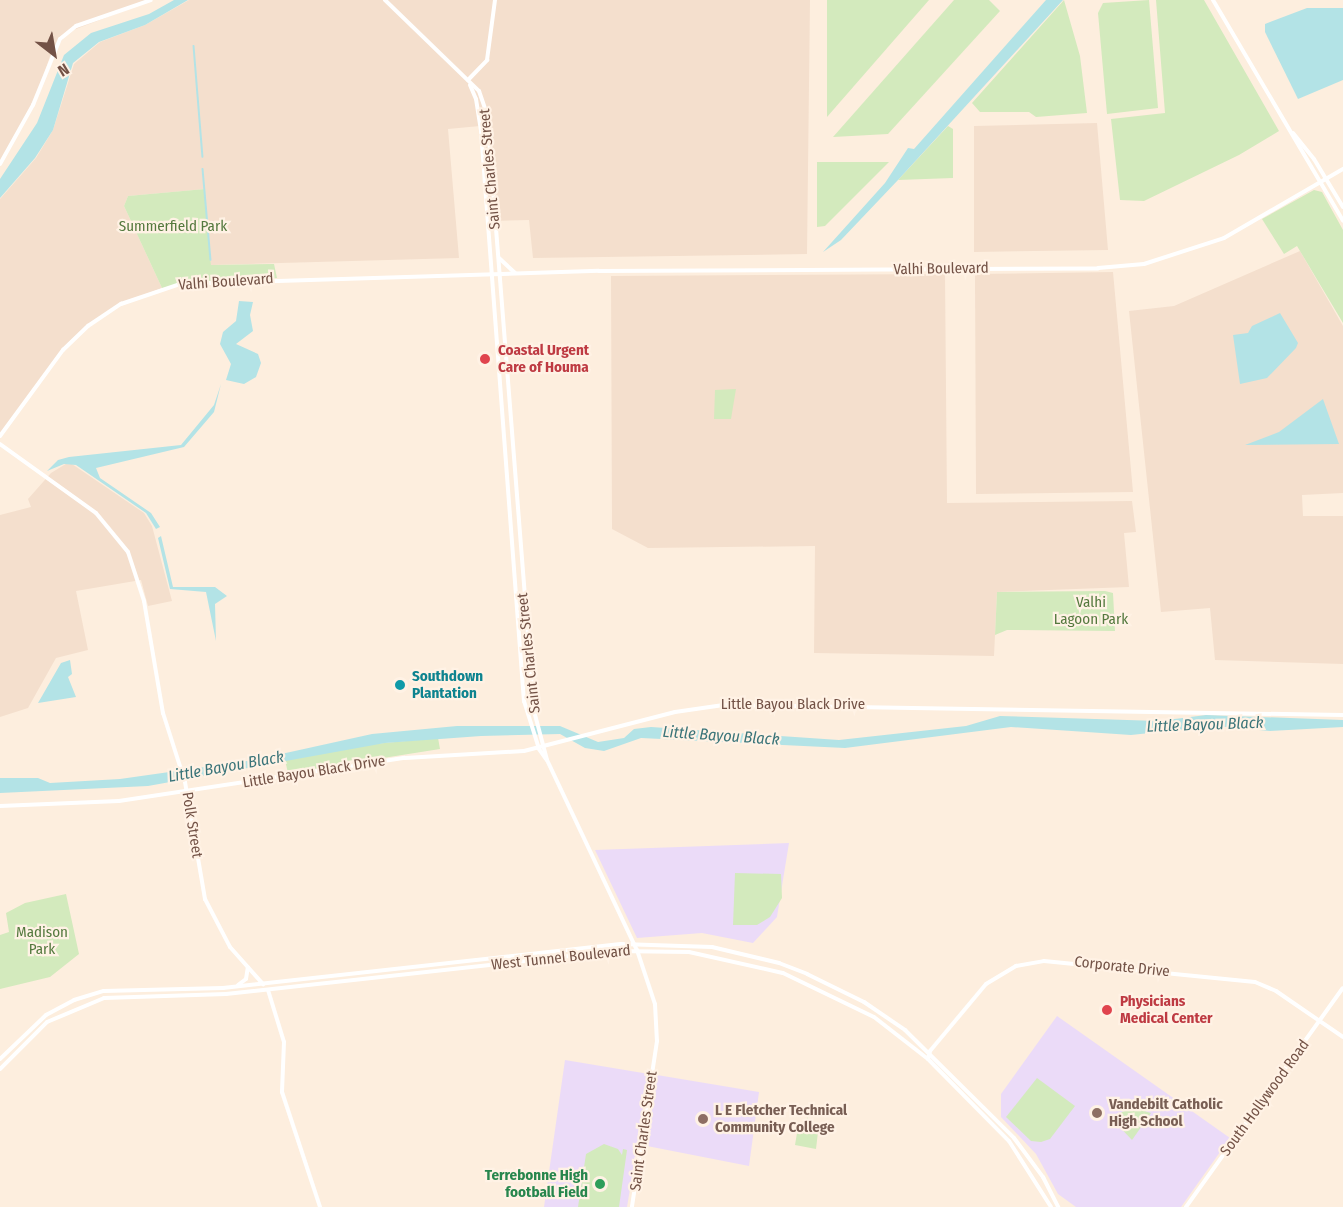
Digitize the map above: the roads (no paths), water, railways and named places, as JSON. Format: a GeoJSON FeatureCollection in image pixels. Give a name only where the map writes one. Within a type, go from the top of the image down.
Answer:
{"type":"FeatureCollection","features":[{"type":"Feature","properties":{"kind":"street"},"geometry":{"type":"LineString","coordinates":[[0,164],[33,105],[60,39],[76,26],[151,0]]}},
{"type":"Feature","properties":{"kind":"street","name":"Saint Charles Street"},"geometry":{"type":"LineString","coordinates":[[385,0],[479,91],[487,114],[530,678],[538,739]]}},
{"type":"Feature","properties":{"kind":"street"},"geometry":{"type":"LineString","coordinates":[[468,80],[487,60],[495,0]]}},
{"type":"Feature","properties":{"kind":"street"},"geometry":{"type":"LineString","coordinates":[[1213,0],[1343,221]]}},
{"type":"Feature","properties":{"kind":"street","name":"Saint Charles Street"},"geometry":{"type":"LineString","coordinates":[[468,80],[478,107],[520,665],[531,726],[634,943],[653,993],[657,1041],[632,1207]]}},
{"type":"Feature","properties":{"kind":"street"},"geometry":{"type":"LineString","coordinates":[[1289,129],[1326,178],[1343,207]]}},
{"type":"Feature","properties":{"kind":"street","name":"Valhi Boulevard"},"geometry":{"type":"LineString","coordinates":[[0,435],[72,340],[116,308],[162,288],[202,281],[491,274],[1098,268],[1144,264],[1170,259],[1224,238],[1343,169]]}},
{"type":"Feature","properties":{"kind":"street"},"geometry":{"type":"LineString","coordinates":[[497,256],[516,274]]}},
{"type":"Feature","properties":{"kind":"street","name":"Polk Street"},"geometry":{"type":"LineString","coordinates":[[0,444],[96,513],[128,552],[144,601],[163,713],[185,782],[205,899],[221,933],[263,984],[278,1014],[284,1042],[282,1092],[321,1207]]}},
{"type":"Feature","properties":{"kind":"street","name":"Little Bayou Black Drive"},"geometry":{"type":"LineString","coordinates":[[0,806],[88,804],[187,792],[405,758],[541,749],[675,712],[746,703],[1343,716]]}},
{"type":"Feature","properties":{"kind":"street","name":"West Tunnel Boulevard"},"geometry":{"type":"LineString","coordinates":[[0,1059],[46,1015],[90,994],[118,989],[263,984],[634,943],[712,948],[779,963],[870,1005],[930,1051],[977,1098],[1029,1156],[1058,1207]]}},
{"type":"Feature","properties":{"kind":"street","name":"West Tunnel Boulevard"},"geometry":{"type":"LineString","coordinates":[[0,1069],[47,1022],[91,1001],[118,996],[267,990],[637,950],[714,955],[783,973],[874,1017],[928,1059],[964,1094],[1022,1157],[1051,1207]]}},
{"type":"Feature","properties":{"kind":"street","name":"Corporate Drive"},"geometry":{"type":"LineString","coordinates":[[928,1059],[930,1051],[986,984],[1016,966],[1044,960],[1247,981],[1276,991],[1343,1037]]}},
{"type":"Feature","properties":{"kind":"street"},"geometry":{"type":"LineString","coordinates":[[236,986],[246,979],[248,966]]}},
{"type":"Feature","properties":{"kind":"street","name":"South Hollywood Road"},"geometry":{"type":"LineString","coordinates":[[1186,1207],[1343,988]]}},
{"type":"Feature","properties":{"kind":"street"},"geometry":{"type":"LineString","coordinates":[[964,1094],[977,1098]]}},
{"type":"Feature","properties":{"kind":"water"},"geometry":{"type":"Polygon","coordinates":[[[174,0],[188,0],[145,25],[99,42],[73,63],[53,130],[35,158],[0,198],[0,179],[37,123],[64,55],[91,33],[149,14],[174,0]]]}},
{"type":"Feature","properties":{"kind":"water"},"geometry":{"type":"Polygon","coordinates":[[[1046,0],[1063,0],[841,240],[823,252],[885,183],[908,148],[914,149],[1046,0]]]}},
{"type":"Feature","properties":{"kind":"water"},"geometry":{"type":"Polygon","coordinates":[[[1307,8],[1343,8],[1343,80],[1298,99],[1265,32],[1265,24],[1307,8]]]}},
{"type":"Feature","properties":{"kind":"water"},"geometry":{"type":"Polygon","coordinates":[[[239,301],[253,302],[250,315],[253,331],[236,344],[258,354],[261,363],[256,377],[244,384],[226,380],[231,364],[220,344],[223,332],[236,321],[239,301]]]}},
{"type":"Feature","properties":{"kind":"water"},"geometry":{"type":"Polygon","coordinates":[[[1280,313],[1298,343],[1296,348],[1267,378],[1240,384],[1233,335],[1248,333],[1252,326],[1280,313]]]}},
{"type":"Feature","properties":{"kind":"water"},"geometry":{"type":"Polygon","coordinates":[[[221,384],[214,412],[184,447],[96,468],[100,478],[151,513],[160,527],[156,529],[146,513],[76,465],[64,464],[47,471],[58,460],[69,457],[181,445],[214,405],[221,384]]]}},
{"type":"Feature","properties":{"kind":"water"},"geometry":{"type":"Polygon","coordinates":[[[1323,399],[1339,444],[1245,445],[1279,432],[1323,399]]]}},
{"type":"Feature","properties":{"kind":"water"},"geometry":{"type":"Polygon","coordinates":[[[161,536],[173,587],[215,587],[227,596],[215,604],[216,641],[206,592],[170,589],[158,538],[161,536]]]}},
{"type":"Feature","properties":{"kind":"water"},"geometry":{"type":"Polygon","coordinates":[[[70,660],[72,674],[68,677],[76,697],[38,703],[61,663],[70,660]]]}},
{"type":"Feature","properties":{"kind":"water","name":"Little Bayou Black"},"geometry":{"type":"Polygon","coordinates":[[[1206,715],[1343,720],[1343,727],[1270,731],[1215,726],[1131,735],[1011,727],[845,748],[641,738],[604,751],[585,748],[560,734],[481,736],[385,743],[148,786],[0,793],[0,778],[38,778],[50,783],[120,779],[254,760],[372,734],[457,726],[560,726],[598,742],[624,738],[634,729],[651,727],[839,740],[966,726],[1000,716],[1159,721],[1206,715]]]}},
{"type":"Feature","properties":{"kind":"waterway"},"geometry":{"type":"LineString","coordinates":[[194,46],[203,157]]}},
{"type":"Feature","properties":{"kind":"waterway"},"geometry":{"type":"LineString","coordinates":[[203,169],[211,260]]}},
{"type":"Feature","properties":{"kind":"place","name":"Coastal Urgent Care of Houma"},"geometry":{"type":"Point","coordinates":[485,359]}},
{"type":"Feature","properties":{"kind":"place","name":"Southdown Plantation"},"geometry":{"type":"Point","coordinates":[400,685]}},
{"type":"Feature","properties":{"kind":"place","name":"Physicians Medical Center"},"geometry":{"type":"Point","coordinates":[1107,1010]}},
{"type":"Feature","properties":{"kind":"place","name":"Vandebilt Catholic High School"},"geometry":{"type":"Point","coordinates":[1097,1113]}},
{"type":"Feature","properties":{"kind":"place","name":"L E Fletcher Technical Community College"},"geometry":{"type":"Point","coordinates":[703,1119]}},
{"type":"Feature","properties":{"kind":"place","name":"Terrebonne High football Field"},"geometry":{"type":"Point","coordinates":[600,1184]}},
{"type":"Feature","properties":{"kind":"park label","name":"Summerfield Park"},"geometry":{"type":"Point","coordinates":[173,227]}},
{"type":"Feature","properties":{"kind":"park label","name":"Valhi Lagoon Park"},"geometry":{"type":"Point","coordinates":[1091,610]}},
{"type":"Feature","properties":{"kind":"park label","name":"Madison Park"},"geometry":{"type":"Point","coordinates":[42,940]}}]}
